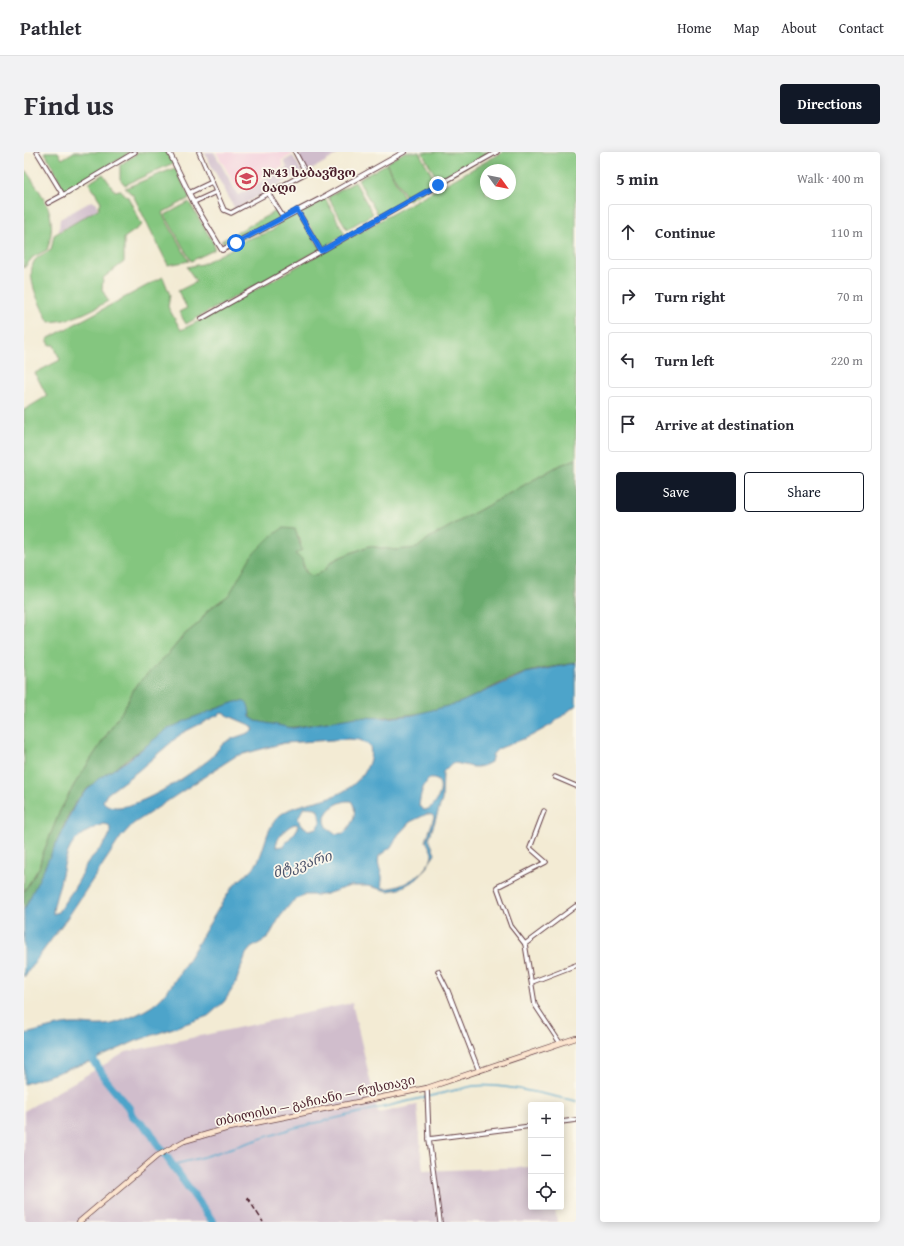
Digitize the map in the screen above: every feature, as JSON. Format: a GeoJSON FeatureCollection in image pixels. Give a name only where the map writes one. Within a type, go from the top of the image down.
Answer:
{"type":"FeatureCollection","features":[{"type":"Feature","properties":{"kind":"main road","name":"თბილისი — გაჩიანი — რუსთავი"},"geometry":{"type":"LineString","coordinates":[[79,1222],[157,1156],[194,1137],[225,1129],[427,1088],[576,1038]]}},
{"type":"Feature","properties":{"kind":"street"},"geometry":{"type":"LineString","coordinates":[[37,152],[63,195]]}},
{"type":"Feature","properties":{"kind":"street"},"geometry":{"type":"LineString","coordinates":[[48,203],[135,152]]}},
{"type":"Feature","properties":{"kind":"street"},"geometry":{"type":"LineString","coordinates":[[169,152],[189,193],[222,250],[404,152]]}},
{"type":"Feature","properties":{"kind":"street"},"geometry":{"type":"LineString","coordinates":[[199,152],[224,210],[231,214],[306,173],[295,152]]}},
{"type":"Feature","properties":{"kind":"street"},"geometry":{"type":"LineString","coordinates":[[201,319],[497,152]]}},
{"type":"Feature","properties":{"kind":"street"},"geometry":{"type":"LineString","coordinates":[[189,193],[212,182]]}},
{"type":"Feature","properties":{"kind":"street"},"geometry":{"type":"LineString","coordinates":[[194,202],[216,192]]}},
{"type":"Feature","properties":{"kind":"street"},"geometry":{"type":"LineString","coordinates":[[268,193],[283,217]]}},
{"type":"Feature","properties":{"kind":"street"},"geometry":{"type":"LineString","coordinates":[[297,210],[321,251]]}},
{"type":"Feature","properties":{"kind":"street"},"geometry":{"type":"LineString","coordinates":[[555,777],[576,786]]}},
{"type":"Feature","properties":{"kind":"street"},"geometry":{"type":"LineString","coordinates":[[544,811],[530,848],[546,862],[497,887],[511,926],[525,944],[535,1005],[560,1043]]}},
{"type":"Feature","properties":{"kind":"street"},"geometry":{"type":"LineString","coordinates":[[525,944],[576,906]]}},
{"type":"Feature","properties":{"kind":"street"},"geometry":{"type":"LineString","coordinates":[[532,982],[576,966]]}},
{"type":"Feature","properties":{"kind":"street"},"geometry":{"type":"LineString","coordinates":[[438,971],[448,990],[479,1071]]}},
{"type":"Feature","properties":{"kind":"street"},"geometry":{"type":"LineString","coordinates":[[427,1088],[428,1139],[440,1222]]}},
{"type":"Feature","properties":{"kind":"street"},"geometry":{"type":"LineString","coordinates":[[564,1122],[576,1120]]}},
{"type":"Feature","properties":{"kind":"street"},"geometry":{"type":"LineString","coordinates":[[428,1139],[528,1126]]}},
{"type":"Feature","properties":{"kind":"shaded area"},"geometry":{"type":"Polygon","coordinates":[[[204,152],[214,152],[238,195],[287,167],[284,161],[293,156],[302,172],[235,209],[204,152]]]}},
{"type":"Feature","properties":{"kind":"shaded area","name":"№43 საბავშვო ბაღი"},"geometry":{"type":"Polygon","coordinates":[[[216,152],[291,152],[293,154],[281,161],[284,166],[239,192],[216,152]]]}},
{"type":"Feature","properties":{"kind":"shaded area"},"geometry":{"type":"Polygon","coordinates":[[[305,152],[342,152],[307,172],[298,156],[305,152]]]}},
{"type":"Feature","properties":{"kind":"shaded area"},"geometry":{"type":"Polygon","coordinates":[[[92,201],[97,204],[97,210],[59,231],[60,219],[92,201]]]}},
{"type":"Feature","properties":{"kind":"shaded area"},"geometry":{"type":"Polygon","coordinates":[[[352,1003],[378,1113],[417,1105],[423,1171],[528,1167],[528,1210],[555,1210],[557,1222],[24,1222],[24,1111],[126,1052],[352,1003]]]}},
{"type":"Feature","properties":{"kind":"green space"},"geometry":{"type":"Polygon","coordinates":[[[45,152],[58,152],[62,159],[74,152],[131,152],[65,192],[45,152]]]}},
{"type":"Feature","properties":{"kind":"green space"},"geometry":{"type":"Polygon","coordinates":[[[139,152],[167,152],[173,163],[125,185],[120,179],[120,165],[139,152]]]}},
{"type":"Feature","properties":{"kind":"green space"},"geometry":{"type":"Polygon","coordinates":[[[405,152],[419,152],[437,184],[408,200],[386,163],[405,152]]]}},
{"type":"Feature","properties":{"kind":"green space"},"geometry":{"type":"Polygon","coordinates":[[[422,152],[492,152],[439,182],[422,152]]]}},
{"type":"Feature","properties":{"kind":"green space"},"geometry":{"type":"Polygon","coordinates":[[[503,152],[576,152],[576,459],[558,466],[429,538],[417,548],[395,550],[369,546],[338,558],[331,562],[324,571],[312,576],[306,572],[302,562],[295,554],[301,543],[295,529],[239,580],[229,595],[208,610],[199,623],[184,635],[170,652],[136,685],[125,707],[74,785],[60,811],[42,856],[39,868],[24,891],[24,410],[47,396],[35,373],[60,360],[54,345],[50,345],[47,339],[163,277],[170,295],[168,307],[181,330],[480,165],[480,200],[516,200],[516,164],[481,164],[503,152]]]}},
{"type":"Feature","properties":{"kind":"green space"},"geometry":{"type":"Polygon","coordinates":[[[386,164],[405,199],[378,215],[358,180],[386,164]]]}},
{"type":"Feature","properties":{"kind":"green space"},"geometry":{"type":"Polygon","coordinates":[[[175,168],[190,198],[162,213],[189,261],[168,265],[133,195],[125,188],[175,168]]]}},
{"type":"Feature","properties":{"kind":"green space"},"geometry":{"type":"Polygon","coordinates":[[[24,171],[26,171],[44,199],[51,217],[51,227],[47,250],[33,257],[24,268],[24,171]]]}},
{"type":"Feature","properties":{"kind":"green space"},"geometry":{"type":"Polygon","coordinates":[[[103,174],[115,191],[120,190],[128,197],[142,225],[124,238],[124,262],[103,278],[102,289],[108,301],[80,315],[65,320],[49,322],[32,283],[32,267],[36,259],[51,250],[54,235],[98,209],[101,202],[89,183],[103,174]]]}},
{"type":"Feature","properties":{"kind":"green space"},"geometry":{"type":"Polygon","coordinates":[[[355,182],[373,214],[347,229],[328,197],[355,182]]]}},
{"type":"Feature","properties":{"kind":"green space"},"geometry":{"type":"Polygon","coordinates":[[[325,198],[345,234],[322,249],[311,228],[300,213],[325,198]]]}},
{"type":"Feature","properties":{"kind":"green space"},"geometry":{"type":"Polygon","coordinates":[[[189,202],[214,244],[214,250],[191,261],[165,215],[189,202]]]}},
{"type":"Feature","properties":{"kind":"green space"},"geometry":{"type":"Polygon","coordinates":[[[276,211],[280,216],[268,229],[245,237],[230,245],[221,241],[276,211]]]}},
{"type":"Feature","properties":{"kind":"green space"},"geometry":{"type":"Polygon","coordinates":[[[296,213],[321,249],[186,324],[179,312],[187,308],[178,291],[196,282],[187,267],[202,264],[237,246],[244,240],[272,231],[281,220],[296,213]]]}},
{"type":"Feature","properties":{"kind":"green space"},"geometry":{"type":"Polygon","coordinates":[[[576,459],[576,663],[544,668],[525,673],[455,705],[430,712],[401,716],[342,720],[299,727],[281,727],[262,724],[253,720],[242,701],[215,709],[144,747],[87,789],[77,800],[69,814],[43,874],[24,910],[24,891],[39,868],[42,856],[60,811],[74,785],[125,707],[136,685],[170,652],[184,635],[199,623],[208,610],[229,595],[251,556],[269,538],[283,528],[295,529],[302,550],[295,554],[302,559],[305,571],[312,576],[324,571],[331,562],[338,558],[369,546],[395,550],[417,548],[429,538],[558,466],[576,459]]]}},
{"type":"Feature","properties":{"kind":"water","name":"მტკვარი"},"geometry":{"type":"Polygon","coordinates":[[[576,663],[576,705],[551,725],[531,736],[498,749],[493,754],[491,762],[480,767],[452,763],[443,772],[442,800],[429,839],[435,853],[434,856],[430,861],[432,853],[426,841],[434,817],[427,814],[410,822],[398,835],[391,847],[379,856],[378,859],[383,888],[389,888],[405,883],[420,874],[423,870],[417,879],[399,889],[388,891],[368,886],[350,886],[323,895],[304,895],[292,902],[280,917],[268,938],[251,948],[246,954],[235,985],[224,1002],[208,1016],[136,1041],[92,1061],[24,1084],[24,1034],[65,1025],[110,1024],[122,1021],[135,1015],[157,1002],[166,993],[177,977],[231,889],[258,861],[270,829],[276,819],[295,807],[330,797],[353,785],[367,767],[370,761],[371,750],[370,746],[360,740],[348,739],[284,743],[236,756],[225,763],[133,824],[121,837],[70,914],[24,977],[24,910],[77,800],[98,779],[127,761],[166,730],[189,719],[235,702],[246,702],[249,706],[250,717],[256,721],[293,728],[356,717],[386,718],[413,715],[459,703],[526,673],[576,663]],[[222,713],[182,733],[138,771],[107,794],[103,801],[112,807],[124,806],[140,801],[190,774],[211,758],[226,742],[254,730],[252,726],[222,713]],[[429,779],[425,785],[419,806],[424,810],[434,804],[440,793],[439,782],[435,779],[429,779]],[[346,801],[334,806],[326,814],[326,824],[335,834],[344,833],[354,818],[353,805],[351,801],[346,801]],[[304,807],[298,818],[300,824],[309,830],[317,828],[320,823],[320,818],[316,808],[304,807]],[[103,824],[82,835],[71,846],[68,853],[53,914],[58,912],[77,884],[84,867],[107,841],[110,830],[109,825],[103,824]],[[295,824],[289,827],[280,836],[276,847],[283,846],[296,831],[298,825],[295,824]]]}},
{"type":"Feature","properties":{"kind":"waterway"},"geometry":{"type":"LineString","coordinates":[[87,1051],[106,1080],[129,1108],[132,1116],[149,1130],[213,1222]]}},
{"type":"Feature","properties":{"kind":"waterway"},"geometry":{"type":"LineString","coordinates":[[172,1165],[200,1158],[294,1128],[473,1086],[498,1086],[576,1101]]}},
{"type":"Feature","properties":{"kind":"railway"},"geometry":{"type":"LineString","coordinates":[[247,1197],[263,1222]]}},
{"type":"Feature","properties":{"kind":"place","name":"№43 საბავშვო ბაღი"},"geometry":{"type":"Point","coordinates":[246,179]}},
{"type":"Feature","properties":{"kind":"route"},"geometry":{"type":"LineString","coordinates":[[236,243],[297,210],[321,251],[438,185]]}}]}
